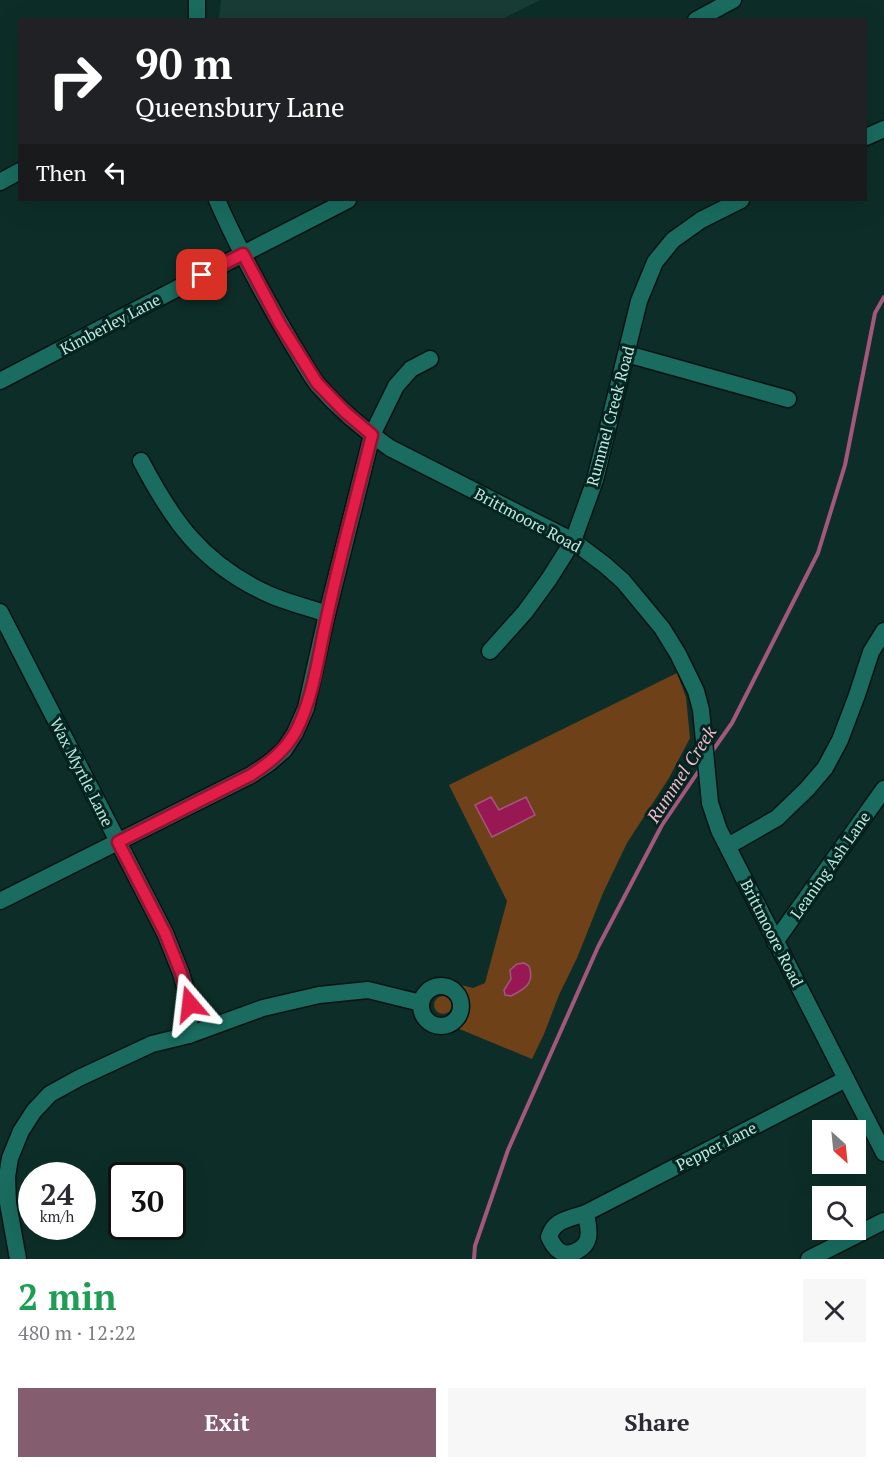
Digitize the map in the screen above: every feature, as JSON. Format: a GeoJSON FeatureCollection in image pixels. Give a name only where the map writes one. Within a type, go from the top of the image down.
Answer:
{"type":"FeatureCollection","features":[{"type":"Feature","properties":{"kind":"street"},"geometry":{"type":"LineString","coordinates":[[197,0],[197,18]]}},
{"type":"Feature","properties":{"kind":"street"},"geometry":{"type":"LineString","coordinates":[[700,18],[725,6]]}},
{"type":"Feature","properties":{"kind":"street"},"geometry":{"type":"LineString","coordinates":[[867,136],[884,129]]}},
{"type":"Feature","properties":{"kind":"street"},"geometry":{"type":"LineString","coordinates":[[0,182],[18,172]]}},
{"type":"Feature","properties":{"kind":"street","name":"Brittmoore Road"},"geometry":{"type":"LineString","coordinates":[[217,201],[280,324],[317,383],[345,412],[390,448],[573,541],[622,581],[662,628],[696,691],[701,710],[710,803],[719,830],[884,1153]]}},
{"type":"Feature","properties":{"kind":"street","name":"Kimberley Lane"},"geometry":{"type":"LineString","coordinates":[[0,381],[346,201]]}},
{"type":"Feature","properties":{"kind":"street","name":"Rummel Creek Road"},"geometry":{"type":"LineString","coordinates":[[490,651],[525,612],[573,541],[595,480],[639,301],[655,262],[673,240],[701,220],[739,201]]}},
{"type":"Feature","properties":{"kind":"street"},"geometry":{"type":"LineString","coordinates":[[627,354],[788,399]]}},
{"type":"Feature","properties":{"kind":"street"},"geometry":{"type":"LineString","coordinates":[[0,901],[251,775],[284,750],[295,733],[306,708],[372,435],[396,386],[411,369],[430,359]]}},
{"type":"Feature","properties":{"kind":"street"},"geometry":{"type":"LineString","coordinates":[[141,461],[159,494],[187,534],[206,555],[239,579],[268,594],[327,614]]}},
{"type":"Feature","properties":{"kind":"street","name":"Wax Myrtle Lane"},"geometry":{"type":"LineString","coordinates":[[0,612],[165,933],[181,973],[190,1004],[189,1035]]}},
{"type":"Feature","properties":{"kind":"street"},"geometry":{"type":"LineString","coordinates":[[728,846],[777,818],[825,768],[840,740],[871,652],[884,631]]}},
{"type":"Feature","properties":{"kind":"street","name":"Leaning Ash Lane"},"geometry":{"type":"LineString","coordinates":[[776,942],[884,789]]}},
{"type":"Feature","properties":{"kind":"street"},"geometry":{"type":"LineString","coordinates":[[18,1259],[8,1203],[7,1177],[10,1158],[21,1131],[34,1111],[50,1094],[152,1044],[189,1035],[263,1008],[319,994],[368,990],[421,1003]]}},
{"type":"Feature","properties":{"kind":"street","name":"Pepper Lane"},"geometry":{"type":"LineString","coordinates":[[586,1213],[846,1079]]}},
{"type":"Feature","properties":{"kind":"street"},"geometry":{"type":"LineString","coordinates":[[809,1259],[884,1221]]}},
{"type":"Feature","properties":{"kind":"shaded area"},"geometry":{"type":"Polygon","coordinates":[[[221,0],[540,0],[504,18],[219,18],[221,0]]]}},
{"type":"Feature","properties":{"kind":"shaded area"},"geometry":{"type":"Polygon","coordinates":[[[677,673],[686,697],[690,738],[669,778],[627,843],[603,893],[532,1059],[457,1028],[468,1008],[467,998],[461,985],[473,988],[485,983],[507,901],[449,785],[677,673]]]}},
{"type":"Feature","properties":{"kind":"shaded area"},"geometry":{"type":"Polygon","coordinates":[[[491,797],[499,810],[526,797],[535,815],[492,837],[475,805],[491,797]]]}},
{"type":"Feature","properties":{"kind":"shaded area"},"geometry":{"type":"Polygon","coordinates":[[[524,963],[529,966],[531,972],[528,985],[511,996],[505,995],[504,990],[511,979],[510,970],[517,964],[524,963]]]}},
{"type":"Feature","properties":{"kind":"shaded area"},"geometry":{"type":"Polygon","coordinates":[[[439,996],[447,996],[452,1001],[450,1012],[439,1014],[434,1009],[434,1001],[439,996]]]}},
{"type":"Feature","properties":{"kind":"waterway","name":"Rummel Creek"},"geometry":{"type":"LineString","coordinates":[[711,753],[732,723],[818,553],[845,465],[875,313],[884,297]]}},
{"type":"Feature","properties":{"kind":"waterway","name":"Rummel Creek"},"geometry":{"type":"LineString","coordinates":[[474,1259],[475,1246],[508,1150],[598,947],[662,825],[700,769]]}},
{"type":"Feature","properties":{"kind":"route"},"geometry":{"type":"LineString","coordinates":[[190,1004],[181,973],[165,933],[118,842],[251,775],[284,750],[295,733],[306,708],[372,435],[345,412],[317,383],[280,324],[243,254],[202,275]]}}]}
